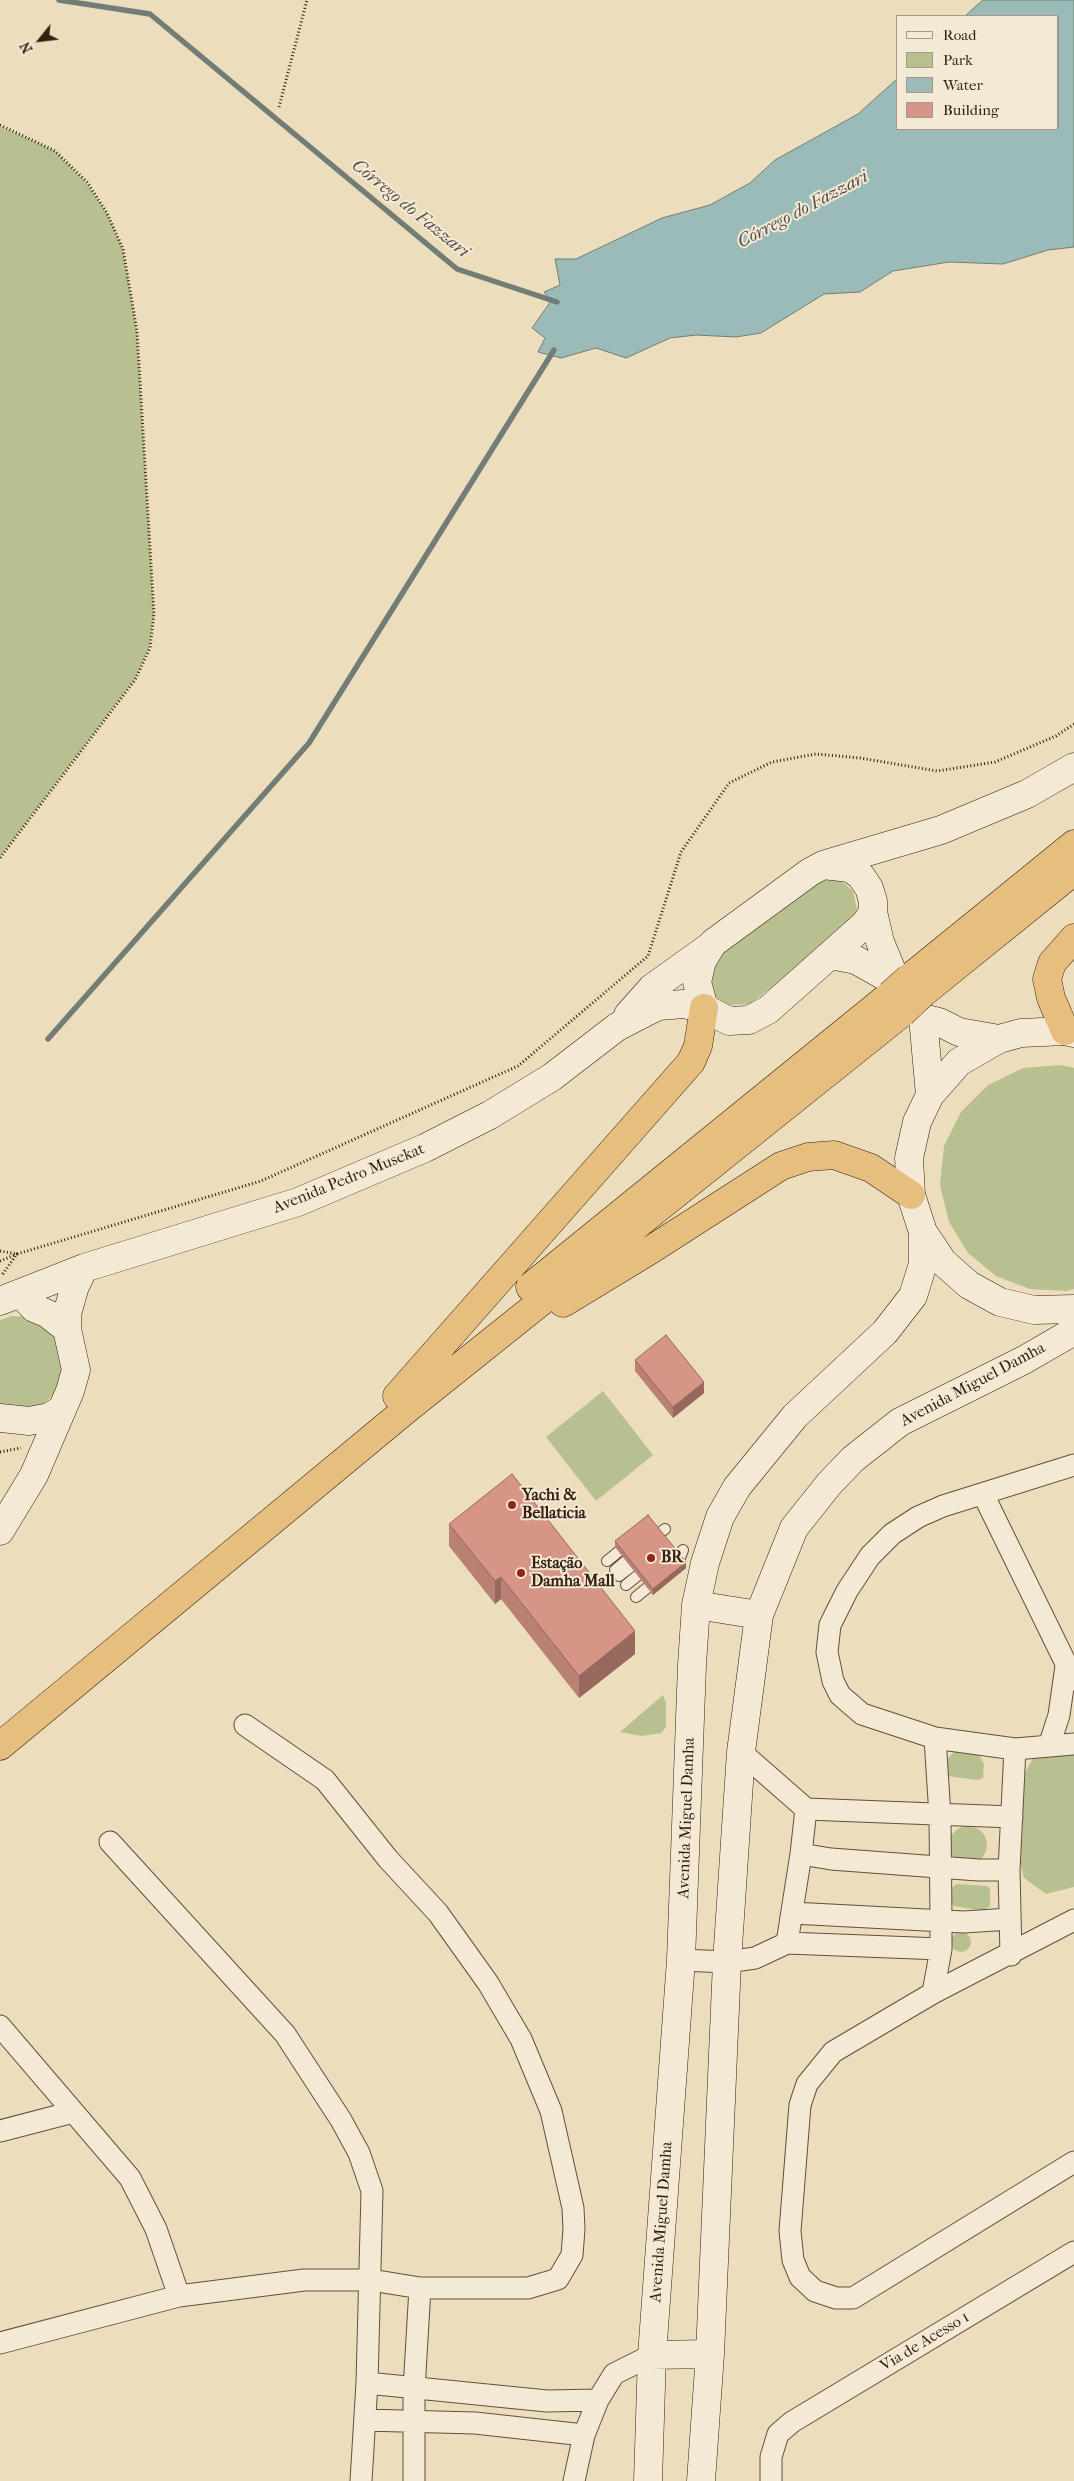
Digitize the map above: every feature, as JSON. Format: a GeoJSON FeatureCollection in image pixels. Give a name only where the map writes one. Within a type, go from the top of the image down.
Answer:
{"type":"FeatureCollection","features":[{"type":"Feature","properties":{"kind":"highway"},"geometry":{"type":"LineString","coordinates":[[907,997],[1074,844]]}},
{"type":"Feature","properties":{"kind":"highway"},"geometry":{"type":"LineString","coordinates":[[0,1723],[907,997],[1074,871]]}},
{"type":"Feature","properties":{"kind":"highway"},"geometry":{"type":"LineString","coordinates":[[1070,1032],[1051,998],[1047,979],[1052,963],[1074,938]]}},
{"type":"Feature","properties":{"kind":"highway"},"geometry":{"type":"LineString","coordinates":[[402,1403],[690,1062],[698,1046],[704,1008]]}},
{"type":"Feature","properties":{"kind":"highway"},"geometry":{"type":"LineString","coordinates":[[0,1746],[402,1403],[511,1334],[652,1249],[781,1166],[808,1157],[834,1155],[871,1168],[911,1195]]}},
{"type":"Feature","properties":{"kind":"street","name":"Avenida Pedro Musekat"},"geometry":{"type":"LineString","coordinates":[[11,1297],[84,1268],[298,1202],[426,1148],[490,1114],[552,1077],[617,1027],[652,988],[810,872],[822,865],[941,830],[1028,794],[1074,767]]}},
{"type":"Feature","properties":{"kind":"street"},"geometry":{"type":"LineString","coordinates":[[822,865],[850,868],[861,876],[869,888],[880,942],[907,997],[930,1095]]}},
{"type":"Feature","properties":{"kind":"street","name":"Avenida Pedro Musekat"},"geometry":{"type":"LineString","coordinates":[[617,1027],[659,1006],[683,1004],[704,1008],[729,1021],[749,1020],[768,1010],[865,924],[873,912]]}},
{"type":"Feature","properties":{"kind":"street"},"geometry":{"type":"LineString","coordinates":[[704,1008],[697,982],[702,961],[714,943]]}},
{"type":"Feature","properties":{"kind":"street"},"geometry":{"type":"LineString","coordinates":[[830,955],[856,960],[939,1022],[959,1032],[999,1039]]}},
{"type":"Feature","properties":{"kind":"street"},"geometry":{"type":"LineString","coordinates":[[1070,1032],[1021,1033],[999,1039],[959,1062],[930,1095],[917,1122],[910,1158],[911,1195],[923,1232],[949,1268],[969,1286],[1000,1302],[1034,1310],[1074,1309]]}},
{"type":"Feature","properties":{"kind":"street","name":"Avenida Miguel Damha"},"geometry":{"type":"LineString","coordinates":[[648,2481],[652,2355],[682,1960],[696,1605],[705,1563],[720,1517],[737,1487],[796,1416],[885,1332],[913,1296],[923,1264],[923,1232]]}},
{"type":"Feature","properties":{"kind":"street"},"geometry":{"type":"LineString","coordinates":[[0,1531],[34,1475],[76,1370],[67,1329],[67,1314],[75,1286],[84,1268]]}},
{"type":"Feature","properties":{"kind":"street"},"geometry":{"type":"LineString","coordinates":[[11,1297],[48,1314],[67,1329]]}},
{"type":"Feature","properties":{"kind":"street","name":"Avenida Miguel Damha"},"geometry":{"type":"LineString","coordinates":[[701,2481],[710,2354],[727,1962],[741,1752],[759,1615],[794,1528],[828,1484],[853,1459],[900,1422],[1024,1360],[1074,1331]]}},
{"type":"Feature","properties":{"kind":"street"},"geometry":{"type":"LineString","coordinates":[[0,1418],[29,1420],[50,1417],[62,1409]]}},
{"type":"Feature","properties":{"kind":"street"},"geometry":{"type":"LineString","coordinates":[[1074,1465],[944,1506],[918,1517],[892,1534],[870,1556],[847,1591],[830,1625],[827,1652],[833,1681],[840,1694],[862,1714],[934,1738],[1015,1749],[1074,1744]]}},
{"type":"Feature","properties":{"kind":"street"},"geometry":{"type":"LineString","coordinates":[[983,1494],[1070,1673],[1049,1746]]}},
{"type":"Feature","properties":{"kind":"street"},"geometry":{"type":"LineString","coordinates":[[696,1605],[759,1615]]}},
{"type":"Feature","properties":{"kind":"street"},"geometry":{"type":"LineString","coordinates":[[0,2343],[179,2296],[304,2280],[371,2280],[420,2288],[528,2288],[558,2279],[572,2255],[573,2208],[551,2111],[521,2039],[488,1983],[438,1913],[388,1860],[325,1780],[245,1725]]}},
{"type":"Feature","properties":{"kind":"street"},"geometry":{"type":"LineString","coordinates":[[933,1993],[940,1949],[941,1920],[940,1816],[934,1738]]}},
{"type":"Feature","properties":{"kind":"street"},"geometry":{"type":"LineString","coordinates":[[1011,1954],[1009,1870],[1015,1749]]}},
{"type":"Feature","properties":{"kind":"street"},"geometry":{"type":"LineString","coordinates":[[741,1752],[806,1809],[940,1816],[1012,1816]]}},
{"type":"Feature","properties":{"kind":"street"},"geometry":{"type":"LineString","coordinates":[[788,1943],[806,1809]]}},
{"type":"Feature","properties":{"kind":"street"},"geometry":{"type":"LineString","coordinates":[[110,1842],[285,2034],[341,2120],[359,2153],[372,2191],[371,2280],[361,2481]]}},
{"type":"Feature","properties":{"kind":"street"},"geometry":{"type":"LineString","coordinates":[[801,1854],[831,1859],[978,1870],[1009,1870]]}},
{"type":"Feature","properties":{"kind":"street"},"geometry":{"type":"LineString","coordinates":[[792,1913],[964,1922],[1010,1919]]}},
{"type":"Feature","properties":{"kind":"street"},"geometry":{"type":"LineString","coordinates":[[1074,1920],[933,1993],[833,2052],[807,2084],[800,2105],[790,2231],[793,2260],[800,2277],[815,2291],[836,2298],[853,2298],[1074,2162]]}},
{"type":"Feature","properties":{"kind":"street"},"geometry":{"type":"LineString","coordinates":[[682,1960],[727,1962],[755,1958],[788,1943],[940,1949]]}},
{"type":"Feature","properties":{"kind":"street"},"geometry":{"type":"LineString","coordinates":[[0,2026],[130,2178],[156,2229],[179,2296]]}},
{"type":"Feature","properties":{"kind":"street"},"geometry":{"type":"LineString","coordinates":[[0,2131],[73,2112]]}},
{"type":"Feature","properties":{"kind":"street","name":"Via de Acesso 1"},"geometry":{"type":"LineString","coordinates":[[771,2481],[771,2457],[778,2434],[792,2422],[1073,2253]]}},
{"type":"Feature","properties":{"kind":"street"},"geometry":{"type":"LineString","coordinates":[[414,2481],[413,2422],[420,2288]]}},
{"type":"Feature","properties":{"kind":"street"},"geometry":{"type":"LineString","coordinates":[[574,2481],[584,2435],[598,2400],[614,2374],[652,2355],[710,2354]]}},
{"type":"Feature","properties":{"kind":"street"},"geometry":{"type":"LineString","coordinates":[[367,2384],[414,2390],[547,2401],[598,2400]]}},
{"type":"Feature","properties":{"kind":"street"},"geometry":{"type":"LineString","coordinates":[[365,2420],[475,2423],[584,2435]]}},
{"type":"Feature","properties":{"kind":"lane"},"geometry":{"type":"LineString","coordinates":[[607,1561],[644,1532]]}},
{"type":"Feature","properties":{"kind":"lane"},"geometry":{"type":"LineString","coordinates":[[617,1573],[667,1532]]}},
{"type":"Feature","properties":{"kind":"lane"},"geometry":{"type":"LineString","coordinates":[[636,1597],[678,1563],[676,1548]]}},
{"type":"Feature","properties":{"kind":"lane"},"geometry":{"type":"LineString","coordinates":[[626,1585],[655,1561]]}},
{"type":"Feature","properties":{"kind":"path"},"geometry":{"type":"LineString","coordinates":[[279,108],[307,0]]}},
{"type":"Feature","properties":{"kind":"path"},"geometry":{"type":"LineString","coordinates":[[0,125],[55,151],[87,182],[107,213],[123,249],[138,331],[154,614],[150,648],[136,680],[0,858]]}},
{"type":"Feature","properties":{"kind":"path"},"geometry":{"type":"LineString","coordinates":[[0,1261],[17,1254],[261,1181],[518,1066],[648,956],[681,852],[729,783],[772,762],[816,754],[860,758],[937,771],[996,762],[1056,736],[1074,724]]}},
{"type":"Feature","properties":{"kind":"path"},"geometry":{"type":"LineString","coordinates":[[0,1251],[17,1254]]}},
{"type":"Feature","properties":{"kind":"path"},"geometry":{"type":"LineString","coordinates":[[0,1277],[17,1254]]}},
{"type":"Feature","properties":{"kind":"green space"},"geometry":{"type":"Polygon","coordinates":[[[0,126],[55,151],[86,182],[107,213],[123,249],[137,332],[154,614],[149,648],[135,679],[0,857],[0,126]]]}},
{"type":"Feature","properties":{"kind":"green space"},"geometry":{"type":"Polygon","coordinates":[[[820,878],[839,879],[853,891],[857,909],[849,926],[750,1004],[730,1005],[717,998],[709,986],[715,958],[820,878]]]}},
{"type":"Feature","properties":{"kind":"green space"},"geometry":{"type":"Polygon","coordinates":[[[1061,1065],[1074,1068],[1074,1289],[1066,1291],[1030,1289],[996,1276],[968,1253],[949,1222],[940,1185],[944,1146],[961,1112],[988,1085],[1023,1068],[1061,1065]]]}},
{"type":"Feature","properties":{"kind":"green space"},"geometry":{"type":"Polygon","coordinates":[[[12,1316],[30,1317],[47,1324],[66,1355],[58,1390],[45,1403],[28,1409],[10,1408],[0,1404],[0,1320],[12,1316]]]}},
{"type":"Feature","properties":{"kind":"green space"},"geometry":{"type":"Polygon","coordinates":[[[603,1391],[653,1455],[596,1501],[546,1437],[603,1391]]]}},
{"type":"Feature","properties":{"kind":"green space"},"geometry":{"type":"Polygon","coordinates":[[[663,1695],[666,1703],[666,1727],[661,1733],[642,1736],[620,1732],[663,1695]]]}},
{"type":"Feature","properties":{"kind":"green space"},"geometry":{"type":"Polygon","coordinates":[[[957,1749],[977,1752],[984,1764],[983,1778],[978,1780],[946,1776],[947,1759],[957,1749]]]}},
{"type":"Feature","properties":{"kind":"green space"},"geometry":{"type":"Polygon","coordinates":[[[1074,1752],[1074,1887],[1046,1894],[1024,1878],[1020,1863],[1024,1775],[1035,1754],[1074,1752]]]}},
{"type":"Feature","properties":{"kind":"green space"},"geometry":{"type":"Polygon","coordinates":[[[968,1826],[982,1831],[987,1845],[982,1859],[968,1864],[954,1859],[949,1845],[954,1831],[968,1826]]]}},
{"type":"Feature","properties":{"kind":"green space"},"geometry":{"type":"Polygon","coordinates":[[[956,1884],[987,1886],[990,1889],[990,1906],[983,1911],[954,1906],[951,1902],[952,1888],[956,1884]]]}},
{"type":"Feature","properties":{"kind":"green space"},"geometry":{"type":"Polygon","coordinates":[[[957,1932],[965,1932],[971,1938],[971,1946],[965,1952],[957,1952],[951,1946],[951,1938],[957,1932]]]}},
{"type":"Feature","properties":{"kind":"water"},"geometry":{"type":"Polygon","coordinates":[[[983,0],[1074,0],[1074,247],[1048,250],[1003,264],[949,262],[893,271],[860,292],[824,294],[761,333],[736,337],[696,335],[670,338],[626,358],[596,348],[561,358],[538,352],[545,338],[532,328],[551,301],[544,292],[560,285],[555,259],[576,259],[662,218],[710,205],[750,183],[775,160],[858,114],[896,80],[896,130],[1059,130],[1059,15],[966,15],[983,0]]]}},
{"type":"Feature","properties":{"kind":"building"},"geometry":{"type":"Polygon","coordinates":[[[666,1335],[704,1382],[673,1407],[635,1360],[666,1335]]]}},
{"type":"Feature","properties":{"kind":"building","name":"Estação Damha Mall"},"geometry":{"type":"Polygon","coordinates":[[[512,1474],[635,1631],[579,1676],[501,1577],[495,1581],[449,1524],[512,1474]]]}},
{"type":"Feature","properties":{"kind":"building","name":"BR"},"geometry":{"type":"Polygon","coordinates":[[[648,1515],[686,1562],[653,1589],[615,1541],[648,1515]]]}},
{"type":"Feature","properties":{"kind":"waterway","name":"Córrego do Fazzari"},"geometry":{"type":"LineString","coordinates":[[59,0],[150,14],[457,269],[557,302]]}},
{"type":"Feature","properties":{"kind":"waterway"},"geometry":{"type":"LineString","coordinates":[[48,1039],[309,743],[554,350]]}},
{"type":"Feature","properties":{"kind":"place","name":"Yachi & Bellaticia"},"geometry":{"type":"Point","coordinates":[512,1505]}},
{"type":"Feature","properties":{"kind":"place","name":"BR"},"geometry":{"type":"Point","coordinates":[651,1558]}},
{"type":"Feature","properties":{"kind":"place","name":"Estação Damha Mall"},"geometry":{"type":"Point","coordinates":[521,1573]}}]}
